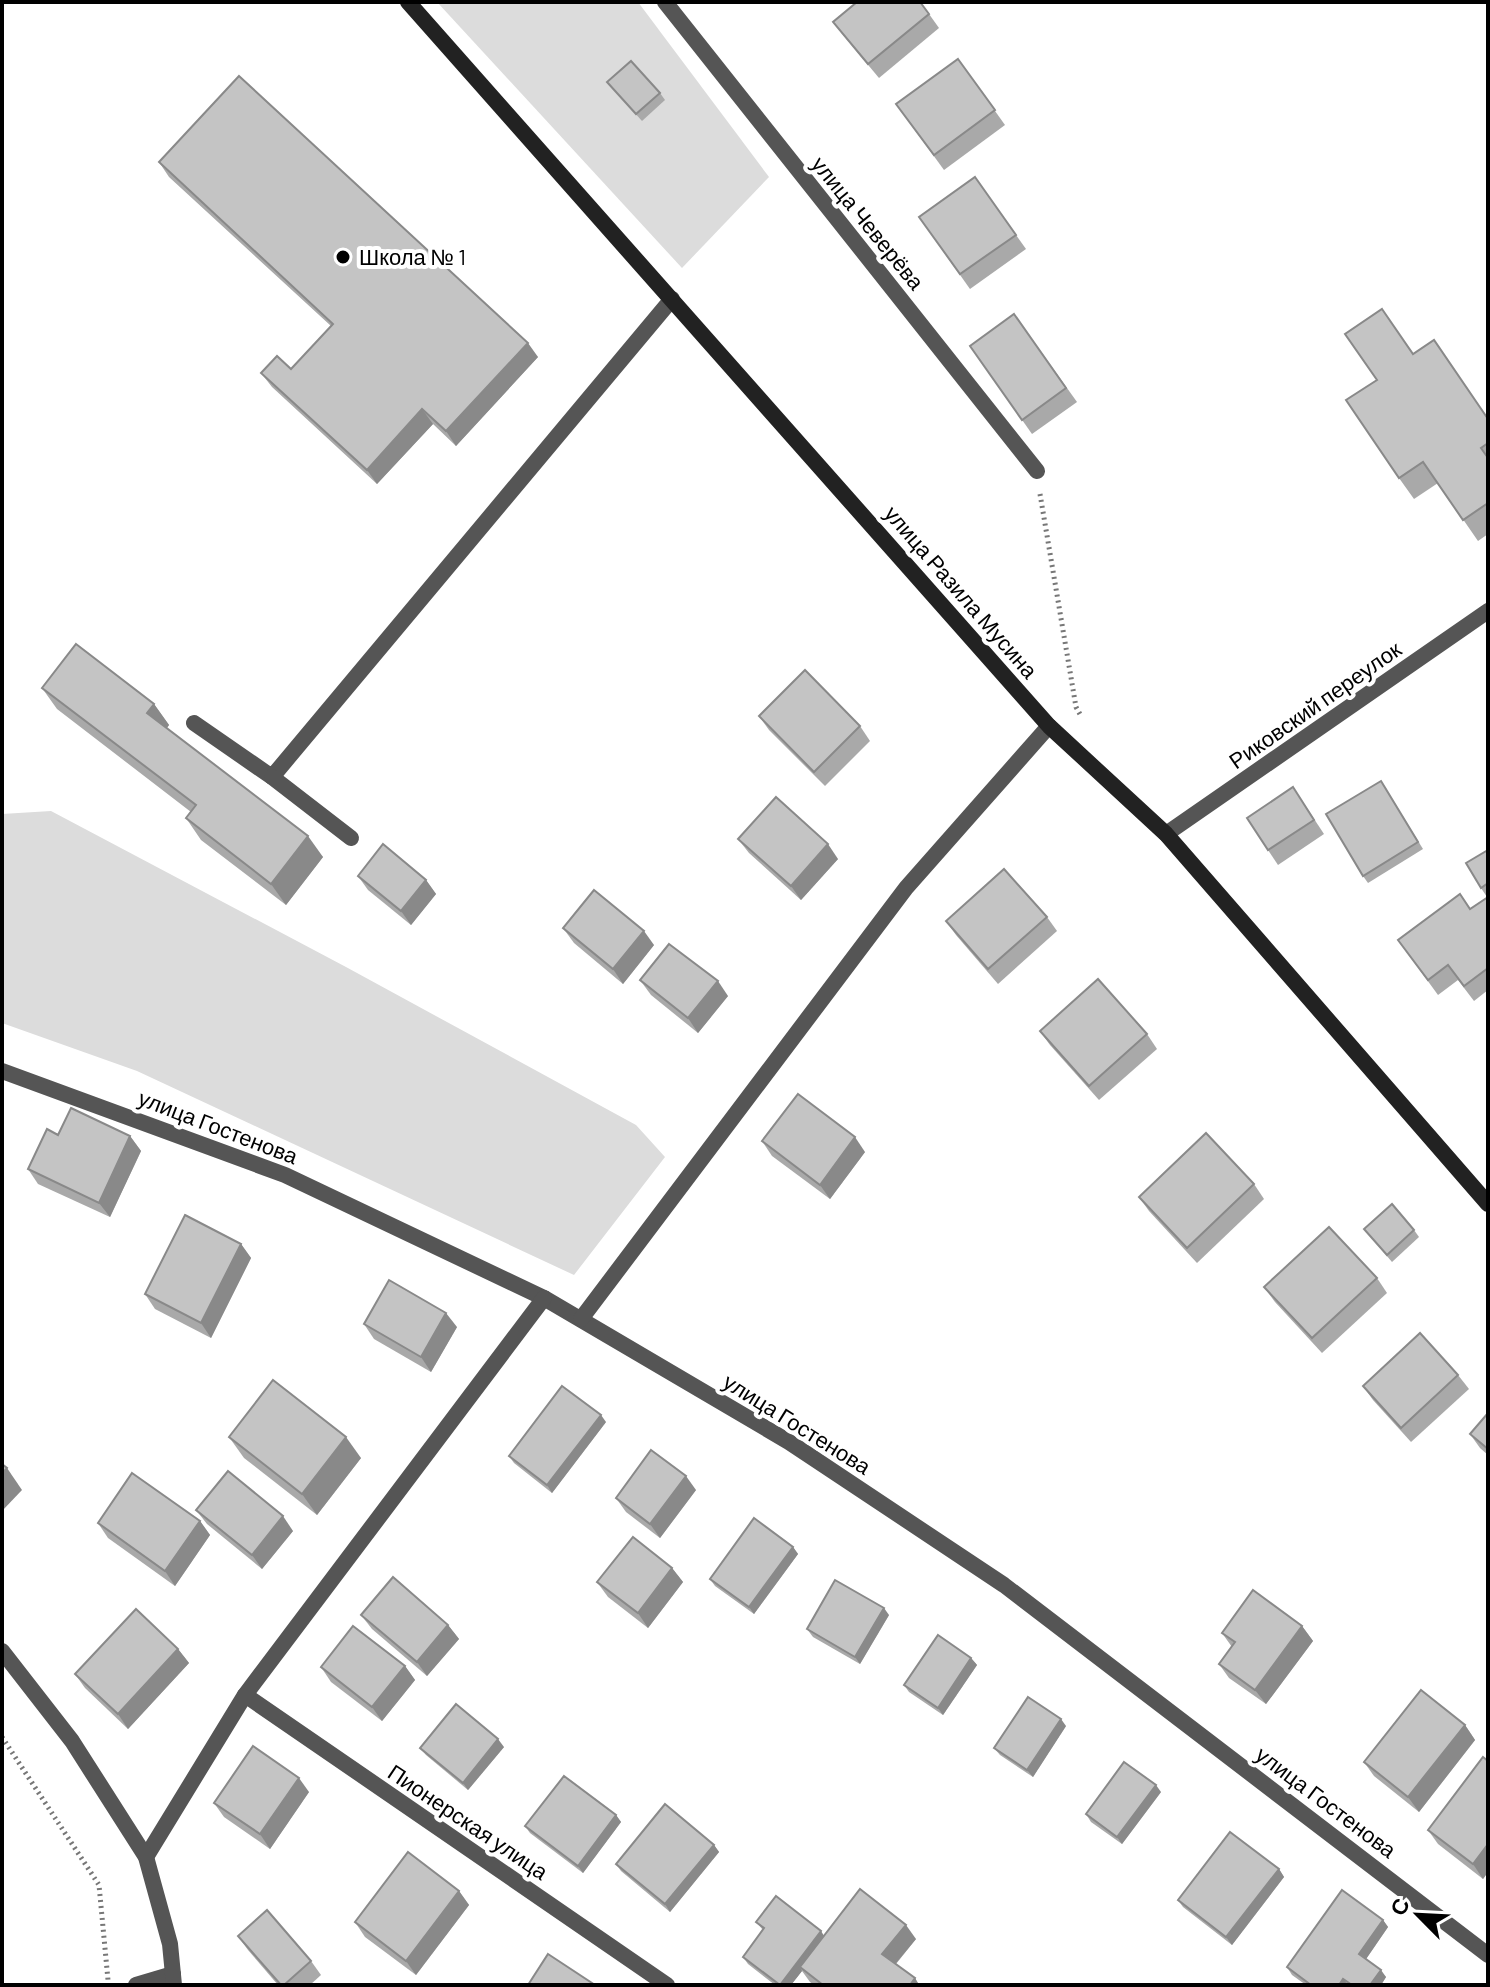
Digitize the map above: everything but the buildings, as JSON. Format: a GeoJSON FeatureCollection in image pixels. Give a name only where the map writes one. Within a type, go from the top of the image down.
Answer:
{"type":"FeatureCollection","features":[{"type":"Feature","properties":{"kind":"main road","name":"улица Разила Мусина"},"geometry":{"type":"LineString","coordinates":[[408,2],[1049,726],[1166,834],[1488,1204]]}},
{"type":"Feature","properties":{"kind":"street","name":"улица Чеверёва"},"geometry":{"type":"LineString","coordinates":[[670,4],[1037,471]]}},
{"type":"Feature","properties":{"kind":"street"},"geometry":{"type":"LineString","coordinates":[[272,777],[672,299]]}},
{"type":"Feature","properties":{"kind":"street","name":"Риковский переулок"},"geometry":{"type":"LineString","coordinates":[[1166,834],[1488,611]]}},
{"type":"Feature","properties":{"kind":"street"},"geometry":{"type":"LineString","coordinates":[[194,723],[272,777],[351,838]]}},
{"type":"Feature","properties":{"kind":"street"},"geometry":{"type":"LineString","coordinates":[[581,1319],[906,888],[1049,726]]}},
{"type":"Feature","properties":{"kind":"street","name":"улица Гостенова"},"geometry":{"type":"LineString","coordinates":[[2,1071],[285,1175],[544,1298],[789,1442],[1004,1585],[1488,1955]]}},
{"type":"Feature","properties":{"kind":"street"},"geometry":{"type":"LineString","coordinates":[[146,1857],[245,1695],[544,1298]]}},
{"type":"Feature","properties":{"kind":"street"},"geometry":{"type":"LineString","coordinates":[[2,1651],[72,1741],[146,1857],[170,1944],[174,1980],[136,1985]]}},
{"type":"Feature","properties":{"kind":"street","name":"Пионерская улица"},"geometry":{"type":"LineString","coordinates":[[245,1695],[667,1985]]}},
{"type":"Feature","properties":{"kind":"path"},"geometry":{"type":"LineString","coordinates":[[1037,471],[1076,707],[1083,720]]}},
{"type":"Feature","properties":{"kind":"path"},"geometry":{"type":"LineString","coordinates":[[2,1737],[99,1885],[108,1985]]}},
{"type":"Feature","properties":{"kind":"shaded area"},"geometry":{"type":"Polygon","coordinates":[[[437,2],[638,2],[769,177],[682,268],[437,2]]]}},
{"type":"Feature","properties":{"kind":"shaded area"},"geometry":{"type":"Polygon","coordinates":[[[51,811],[636,1125],[665,1157],[574,1275],[137,1071],[2,1023],[2,814],[51,811]]]}},
{"type":"Feature","properties":{"kind":"place","name":"Школа № 1"},"geometry":{"type":"Point","coordinates":[343,257]}}]}
